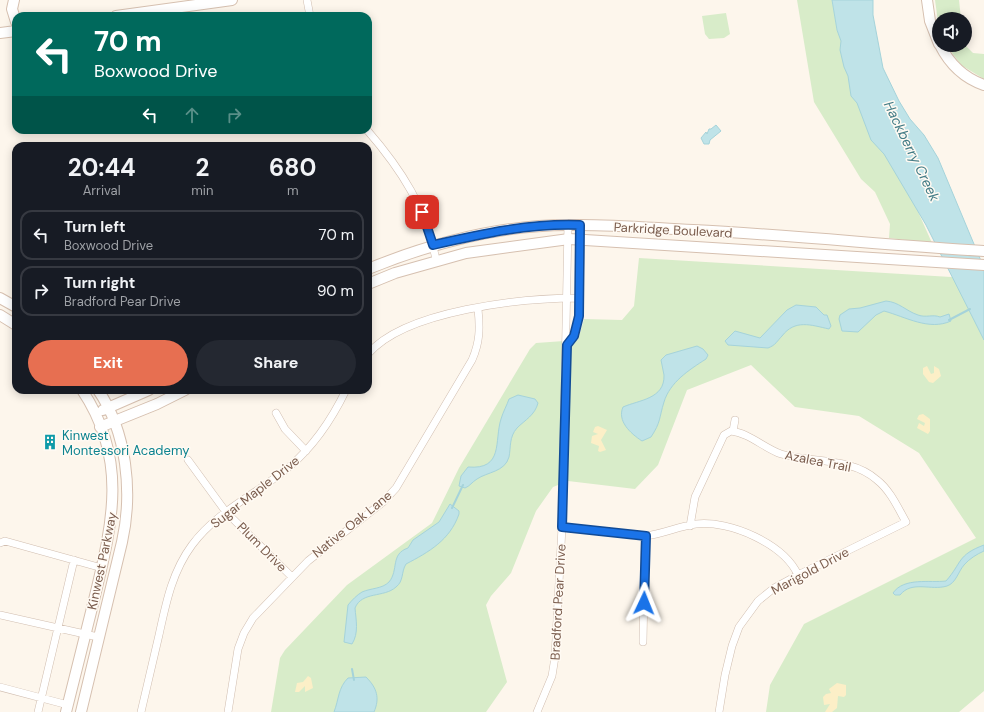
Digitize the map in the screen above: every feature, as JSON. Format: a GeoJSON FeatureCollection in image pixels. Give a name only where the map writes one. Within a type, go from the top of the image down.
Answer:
{"type":"FeatureCollection","features":[{"type":"Feature","properties":{"kind":"street"},"geometry":{"type":"LineString","coordinates":[[145,12],[232,0]]}},
{"type":"Feature","properties":{"kind":"street"},"geometry":{"type":"LineString","coordinates":[[307,0],[309,12]]}},
{"type":"Feature","properties":{"kind":"street"},"geometry":{"type":"LineString","coordinates":[[927,0],[932,26]]}},
{"type":"Feature","properties":{"kind":"street"},"geometry":{"type":"LineString","coordinates":[[12,12],[13,1]]}},
{"type":"Feature","properties":{"kind":"street"},"geometry":{"type":"LineString","coordinates":[[0,33],[12,31]]}},
{"type":"Feature","properties":{"kind":"street"},"geometry":{"type":"LineString","coordinates":[[943,52],[960,72],[972,80],[984,85]]}},
{"type":"Feature","properties":{"kind":"street"},"geometry":{"type":"LineString","coordinates":[[371,134],[386,151],[413,192],[425,219],[436,260]]}},
{"type":"Feature","properties":{"kind":"street","name":"Parkridge Boulevard"},"geometry":{"type":"LineString","coordinates":[[372,268],[433,245],[492,232],[568,225],[722,232],[910,247],[984,251]]}},
{"type":"Feature","properties":{"kind":"street","name":"Bradford Pear Drive"},"geometry":{"type":"LineString","coordinates":[[537,712],[548,687],[554,667],[562,527],[567,345],[568,225]]}},
{"type":"Feature","properties":{"kind":"street","name":"Bradford Pear Drive"},"geometry":{"type":"LineString","coordinates":[[567,345],[574,336],[577,322],[580,269],[580,225]]}},
{"type":"Feature","properties":{"kind":"street","name":"Parkridge Boulevard"},"geometry":{"type":"LineString","coordinates":[[372,282],[395,273],[436,260],[496,248],[569,239],[984,265]]}},
{"type":"Feature","properties":{"kind":"street"},"geometry":{"type":"LineString","coordinates":[[568,268],[580,269]]}},
{"type":"Feature","properties":{"kind":"street"},"geometry":{"type":"LineString","coordinates":[[0,298],[12,305]]}},
{"type":"Feature","properties":{"kind":"street"},"geometry":{"type":"LineString","coordinates":[[372,351],[389,336],[412,325],[478,309],[525,301],[579,298]]}},
{"type":"Feature","properties":{"kind":"street","name":"Native Oak Lane"},"geometry":{"type":"LineString","coordinates":[[228,712],[238,649],[244,633],[253,618],[315,554],[383,502],[402,480],[472,360],[480,334],[478,309]]}},
{"type":"Feature","properties":{"kind":"street"},"geometry":{"type":"LineString","coordinates":[[0,315],[12,323]]}},
{"type":"Feature","properties":{"kind":"street","name":"Kinwest Parkway"},"geometry":{"type":"LineString","coordinates":[[67,708],[102,568],[113,506],[109,455],[95,413],[84,394]]}},
{"type":"Feature","properties":{"kind":"street","name":"Kinwest Parkway"},"geometry":{"type":"LineString","coordinates":[[81,712],[126,520],[126,476],[121,447],[109,408],[100,394]]}},
{"type":"Feature","properties":{"kind":"street"},"geometry":{"type":"LineString","coordinates":[[95,413],[140,394]]}},
{"type":"Feature","properties":{"kind":"street"},"geometry":{"type":"LineString","coordinates":[[100,427],[157,404],[177,394]]}},
{"type":"Feature","properties":{"kind":"street","name":"Sugar Maple Drive"},"geometry":{"type":"LineString","coordinates":[[141,712],[170,588],[176,569],[193,544],[226,512],[288,469],[306,451],[332,418],[344,394]]}},
{"type":"Feature","properties":{"kind":"street"},"geometry":{"type":"LineString","coordinates":[[276,413],[285,429],[306,451]]}},
{"type":"Feature","properties":{"kind":"street"},"geometry":{"type":"LineString","coordinates":[[690,526],[695,496],[724,435],[733,431],[735,420]]}},
{"type":"Feature","properties":{"kind":"street","name":"Azalea Trail"},"geometry":{"type":"LineString","coordinates":[[733,431],[773,451],[787,456],[845,465],[865,472],[882,485],[906,522]]}},
{"type":"Feature","properties":{"kind":"street","name":"Plum Drive"},"geometry":{"type":"LineString","coordinates":[[188,460],[226,512],[292,577]]}},
{"type":"Feature","properties":{"kind":"street","name":"Marigold Drive"},"geometry":{"type":"LineString","coordinates":[[719,712],[725,675],[739,627],[758,601],[774,588],[798,575],[906,522]]}},
{"type":"Feature","properties":{"kind":"street"},"geometry":{"type":"LineString","coordinates":[[562,527],[646,536],[696,524],[712,524],[727,527],[747,534],[776,549],[794,568],[798,575]]}},
{"type":"Feature","properties":{"kind":"street"},"geometry":{"type":"LineString","coordinates":[[643,642],[646,536]]}},
{"type":"Feature","properties":{"kind":"street"},"geometry":{"type":"LineString","coordinates":[[0,543],[5,542],[102,568]]}},
{"type":"Feature","properties":{"kind":"street"},"geometry":{"type":"LineString","coordinates":[[38,712],[74,560]]}},
{"type":"Feature","properties":{"kind":"street"},"geometry":{"type":"LineString","coordinates":[[0,615],[98,637]]}},
{"type":"Feature","properties":{"kind":"street"},"geometry":{"type":"LineString","coordinates":[[0,687],[41,698],[67,708]]}},
{"type":"Feature","properties":{"kind":"green space"},"geometry":{"type":"Polygon","coordinates":[[[797,0],[832,0],[837,30],[932,243],[889,238],[890,224],[875,192],[861,179],[814,102],[797,0]]]}},
{"type":"Feature","properties":{"kind":"green space"},"geometry":{"type":"Polygon","coordinates":[[[935,0],[959,0],[960,12],[937,12],[935,0]]]}},
{"type":"Feature","properties":{"kind":"green space"},"geometry":{"type":"Polygon","coordinates":[[[726,13],[730,34],[724,38],[709,39],[705,34],[702,16],[726,13]]]}},
{"type":"Feature","properties":{"kind":"green space"},"geometry":{"type":"Polygon","coordinates":[[[951,52],[972,52],[984,54],[984,79],[961,65],[951,52]]]}},
{"type":"Feature","properties":{"kind":"green space"},"geometry":{"type":"Polygon","coordinates":[[[639,258],[984,279],[984,691],[959,712],[766,712],[770,685],[804,624],[976,538],[919,453],[859,416],[795,407],[751,365],[687,390],[658,465],[635,489],[568,481],[553,487],[536,511],[511,573],[491,596],[486,605],[507,682],[486,712],[271,712],[280,658],[285,650],[347,585],[432,523],[459,468],[530,349],[536,343],[578,340],[584,319],[622,320],[634,306],[639,258]]]}},
{"type":"Feature","properties":{"kind":"sand"},"geometry":{"type":"Polygon","coordinates":[[[927,366],[931,374],[934,373],[934,366],[939,369],[941,376],[933,383],[929,382],[923,374],[923,368],[927,366]]]}},
{"type":"Feature","properties":{"kind":"sand"},"geometry":{"type":"Polygon","coordinates":[[[923,414],[930,419],[930,431],[928,434],[917,428],[919,423],[924,426],[925,423],[917,419],[919,415],[923,414]]]}},
{"type":"Feature","properties":{"kind":"sand"},"geometry":{"type":"Polygon","coordinates":[[[598,426],[607,430],[601,440],[606,450],[600,452],[598,451],[599,446],[591,443],[592,436],[598,434],[593,432],[595,427],[598,426]]]}},
{"type":"Feature","properties":{"kind":"sand"},"geometry":{"type":"Polygon","coordinates":[[[308,676],[311,678],[313,688],[305,692],[305,686],[299,692],[295,692],[297,683],[303,682],[308,676]]]}},
{"type":"Feature","properties":{"kind":"sand"},"geometry":{"type":"Polygon","coordinates":[[[837,683],[846,685],[846,695],[844,697],[838,696],[837,708],[832,712],[825,712],[830,704],[824,705],[823,697],[826,694],[831,693],[829,689],[837,683]]]}},
{"type":"Feature","properties":{"kind":"water","name":"Hackberry Creek"},"geometry":{"type":"Polygon","coordinates":[[[832,0],[873,0],[873,15],[883,68],[899,101],[910,119],[924,135],[938,158],[984,268],[984,340],[926,225],[884,154],[871,140],[857,103],[851,96],[848,76],[840,50],[841,41],[837,30],[832,0]]]}},
{"type":"Feature","properties":{"kind":"water"},"geometry":{"type":"Polygon","coordinates":[[[716,125],[721,131],[710,140],[709,144],[704,144],[701,138],[706,132],[707,134],[709,129],[716,125]]]}},
{"type":"Feature","properties":{"kind":"water"},"geometry":{"type":"Polygon","coordinates":[[[886,301],[895,303],[921,316],[940,317],[949,314],[951,321],[943,324],[926,324],[884,311],[876,315],[858,332],[842,331],[839,319],[840,315],[849,309],[860,308],[886,301]]]}},
{"type":"Feature","properties":{"kind":"water"},"geometry":{"type":"Polygon","coordinates":[[[796,305],[816,307],[824,315],[827,315],[831,326],[829,329],[810,325],[798,325],[792,327],[775,344],[768,348],[728,345],[725,341],[735,331],[760,338],[787,310],[796,305]]]}},
{"type":"Feature","properties":{"kind":"water"},"geometry":{"type":"Polygon","coordinates":[[[697,346],[703,349],[708,355],[706,359],[687,372],[671,388],[664,402],[658,424],[654,432],[651,437],[642,441],[629,430],[623,422],[623,407],[656,394],[663,383],[664,375],[661,360],[666,355],[697,346]]]}},
{"type":"Feature","properties":{"kind":"water"},"geometry":{"type":"Polygon","coordinates":[[[518,395],[535,399],[538,403],[535,411],[514,431],[511,438],[507,462],[500,469],[475,480],[465,488],[459,486],[461,476],[468,467],[479,467],[487,464],[492,459],[497,445],[501,419],[509,399],[518,395]]]}},
{"type":"Feature","properties":{"kind":"water"},"geometry":{"type":"Polygon","coordinates":[[[450,504],[459,511],[459,514],[450,531],[431,550],[406,564],[399,585],[386,593],[368,597],[358,603],[355,608],[356,635],[352,644],[344,642],[348,605],[362,592],[383,586],[389,582],[394,572],[399,554],[408,548],[413,540],[439,522],[450,504]]]}},
{"type":"Feature","properties":{"kind":"water"},"geometry":{"type":"Polygon","coordinates":[[[984,545],[984,551],[966,563],[950,585],[941,587],[910,588],[900,595],[895,595],[893,593],[898,588],[910,583],[946,581],[964,556],[984,545]]]}},
{"type":"Feature","properties":{"kind":"water"},"geometry":{"type":"Polygon","coordinates":[[[366,677],[373,685],[376,693],[377,702],[374,712],[334,712],[340,690],[348,678],[366,677]]]}},
{"type":"Feature","properties":{"kind":"waterway"},"geometry":{"type":"LineString","coordinates":[[949,320],[970,309]]}},
{"type":"Feature","properties":{"kind":"waterway"},"geometry":{"type":"LineString","coordinates":[[452,508],[463,485]]}},
{"type":"Feature","properties":{"kind":"waterway"},"geometry":{"type":"LineString","coordinates":[[352,669],[354,680]]}},
{"type":"Feature","properties":{"kind":"place","name":"Kinwest Montessori Academy"},"geometry":{"type":"Point","coordinates":[50,442]}},
{"type":"Feature","properties":{"kind":"route"},"geometry":{"type":"LineString","coordinates":[[422,212],[433,245],[463,237],[492,232],[557,225],[580,225],[579,316],[574,336],[567,345],[562,527],[646,536],[644,603]]}}]}
